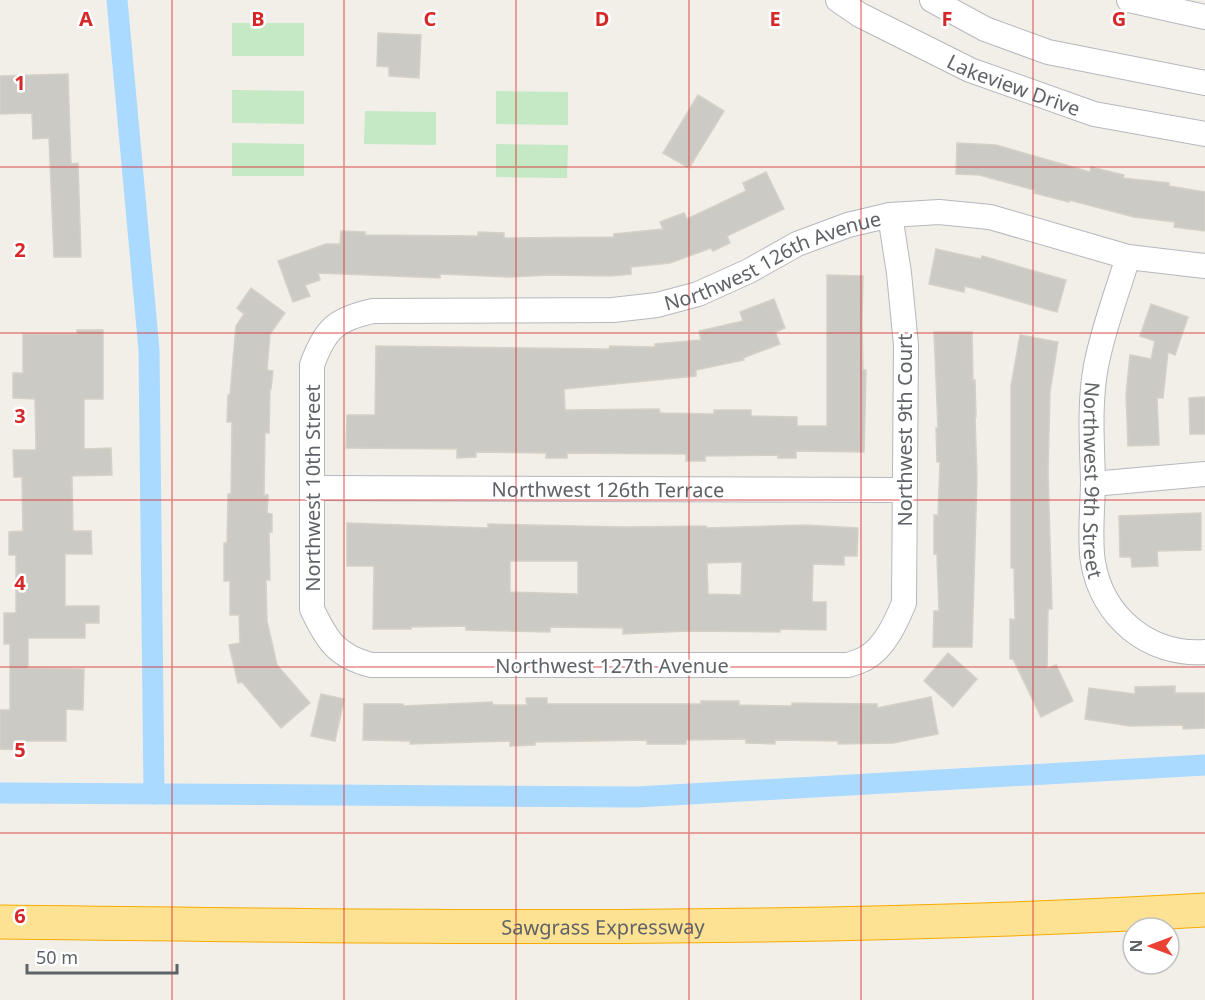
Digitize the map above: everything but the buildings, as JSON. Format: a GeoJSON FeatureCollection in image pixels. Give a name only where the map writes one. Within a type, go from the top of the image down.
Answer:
{"type":"FeatureCollection","features":[{"type":"Feature","properties":{"kind":"highway","name":"Sawgrass Expressway"},"geometry":{"type":"LineString","coordinates":[[0,922],[411,927],[774,925],[1069,918],[1205,910]]}},
{"type":"Feature","properties":{"kind":"street","name":"Lakeview Drive"},"geometry":{"type":"LineString","coordinates":[[838,0],[866,8],[970,70],[1094,114],[1205,134]]}},
{"type":"Feature","properties":{"kind":"street","name":"Lakeview Drive"},"geometry":{"type":"LineString","coordinates":[[932,0],[985,29],[1048,52],[1205,83]]}},
{"type":"Feature","properties":{"kind":"street"},"geometry":{"type":"LineString","coordinates":[[1129,0],[1205,17]]}},
{"type":"Feature","properties":{"kind":"street","name":"Northwest 126th Avenue"},"geometry":{"type":"LineString","coordinates":[[334,326],[350,316],[373,311],[613,310],[657,305],[708,289],[749,271],[797,244],[848,225],[890,215],[939,212],[990,217],[1128,257],[1205,266]]}},
{"type":"Feature","properties":{"kind":"street","name":"Northwest 9th Court"},"geometry":{"type":"LineString","coordinates":[[883,641],[896,624],[904,603],[906,345],[899,273],[890,215]]}},
{"type":"Feature","properties":{"kind":"street","name":"Northwest 9th Street"},"geometry":{"type":"LineString","coordinates":[[1128,257],[1096,366],[1091,406],[1093,561],[1102,595],[1126,627],[1166,650],[1205,652]]}},
{"type":"Feature","properties":{"kind":"street","name":"Northwest 10th Street"},"geometry":{"type":"LineString","coordinates":[[334,326],[320,344],[312,364],[312,609],[322,630],[336,650]]}},
{"type":"Feature","properties":{"kind":"street"},"geometry":{"type":"LineString","coordinates":[[1093,484],[1205,474]]}},
{"type":"Feature","properties":{"kind":"street","name":"Northwest 126th Terrace"},"geometry":{"type":"LineString","coordinates":[[312,488],[904,490]]}},
{"type":"Feature","properties":{"kind":"street","name":"Northwest 127th Avenue"},"geometry":{"type":"LineString","coordinates":[[336,650],[354,661],[371,665],[848,665],[867,658],[883,641]]}},
{"type":"Feature","properties":{"kind":"green space"},"geometry":{"type":"Polygon","coordinates":[[[232,23],[304,23],[304,56],[232,56],[232,23]]]}},
{"type":"Feature","properties":{"kind":"green space"},"geometry":{"type":"Polygon","coordinates":[[[232,90],[304,91],[304,124],[232,123],[232,90]]]}},
{"type":"Feature","properties":{"kind":"green space"},"geometry":{"type":"Polygon","coordinates":[[[496,91],[568,92],[568,125],[496,124],[496,91]]]}},
{"type":"Feature","properties":{"kind":"green space"},"geometry":{"type":"Polygon","coordinates":[[[365,111],[436,112],[436,145],[364,144],[365,111]]]}},
{"type":"Feature","properties":{"kind":"green space"},"geometry":{"type":"Polygon","coordinates":[[[232,143],[304,144],[304,176],[232,176],[232,143]]]}},
{"type":"Feature","properties":{"kind":"green space"},"geometry":{"type":"Polygon","coordinates":[[[496,144],[568,145],[567,178],[496,177],[496,144]]]}},
{"type":"Feature","properties":{"kind":"waterway"},"geometry":{"type":"LineString","coordinates":[[117,0],[149,350],[154,794]]}},
{"type":"Feature","properties":{"kind":"waterway"},"geometry":{"type":"LineString","coordinates":[[0,793],[637,797],[1205,765]]}}]}
